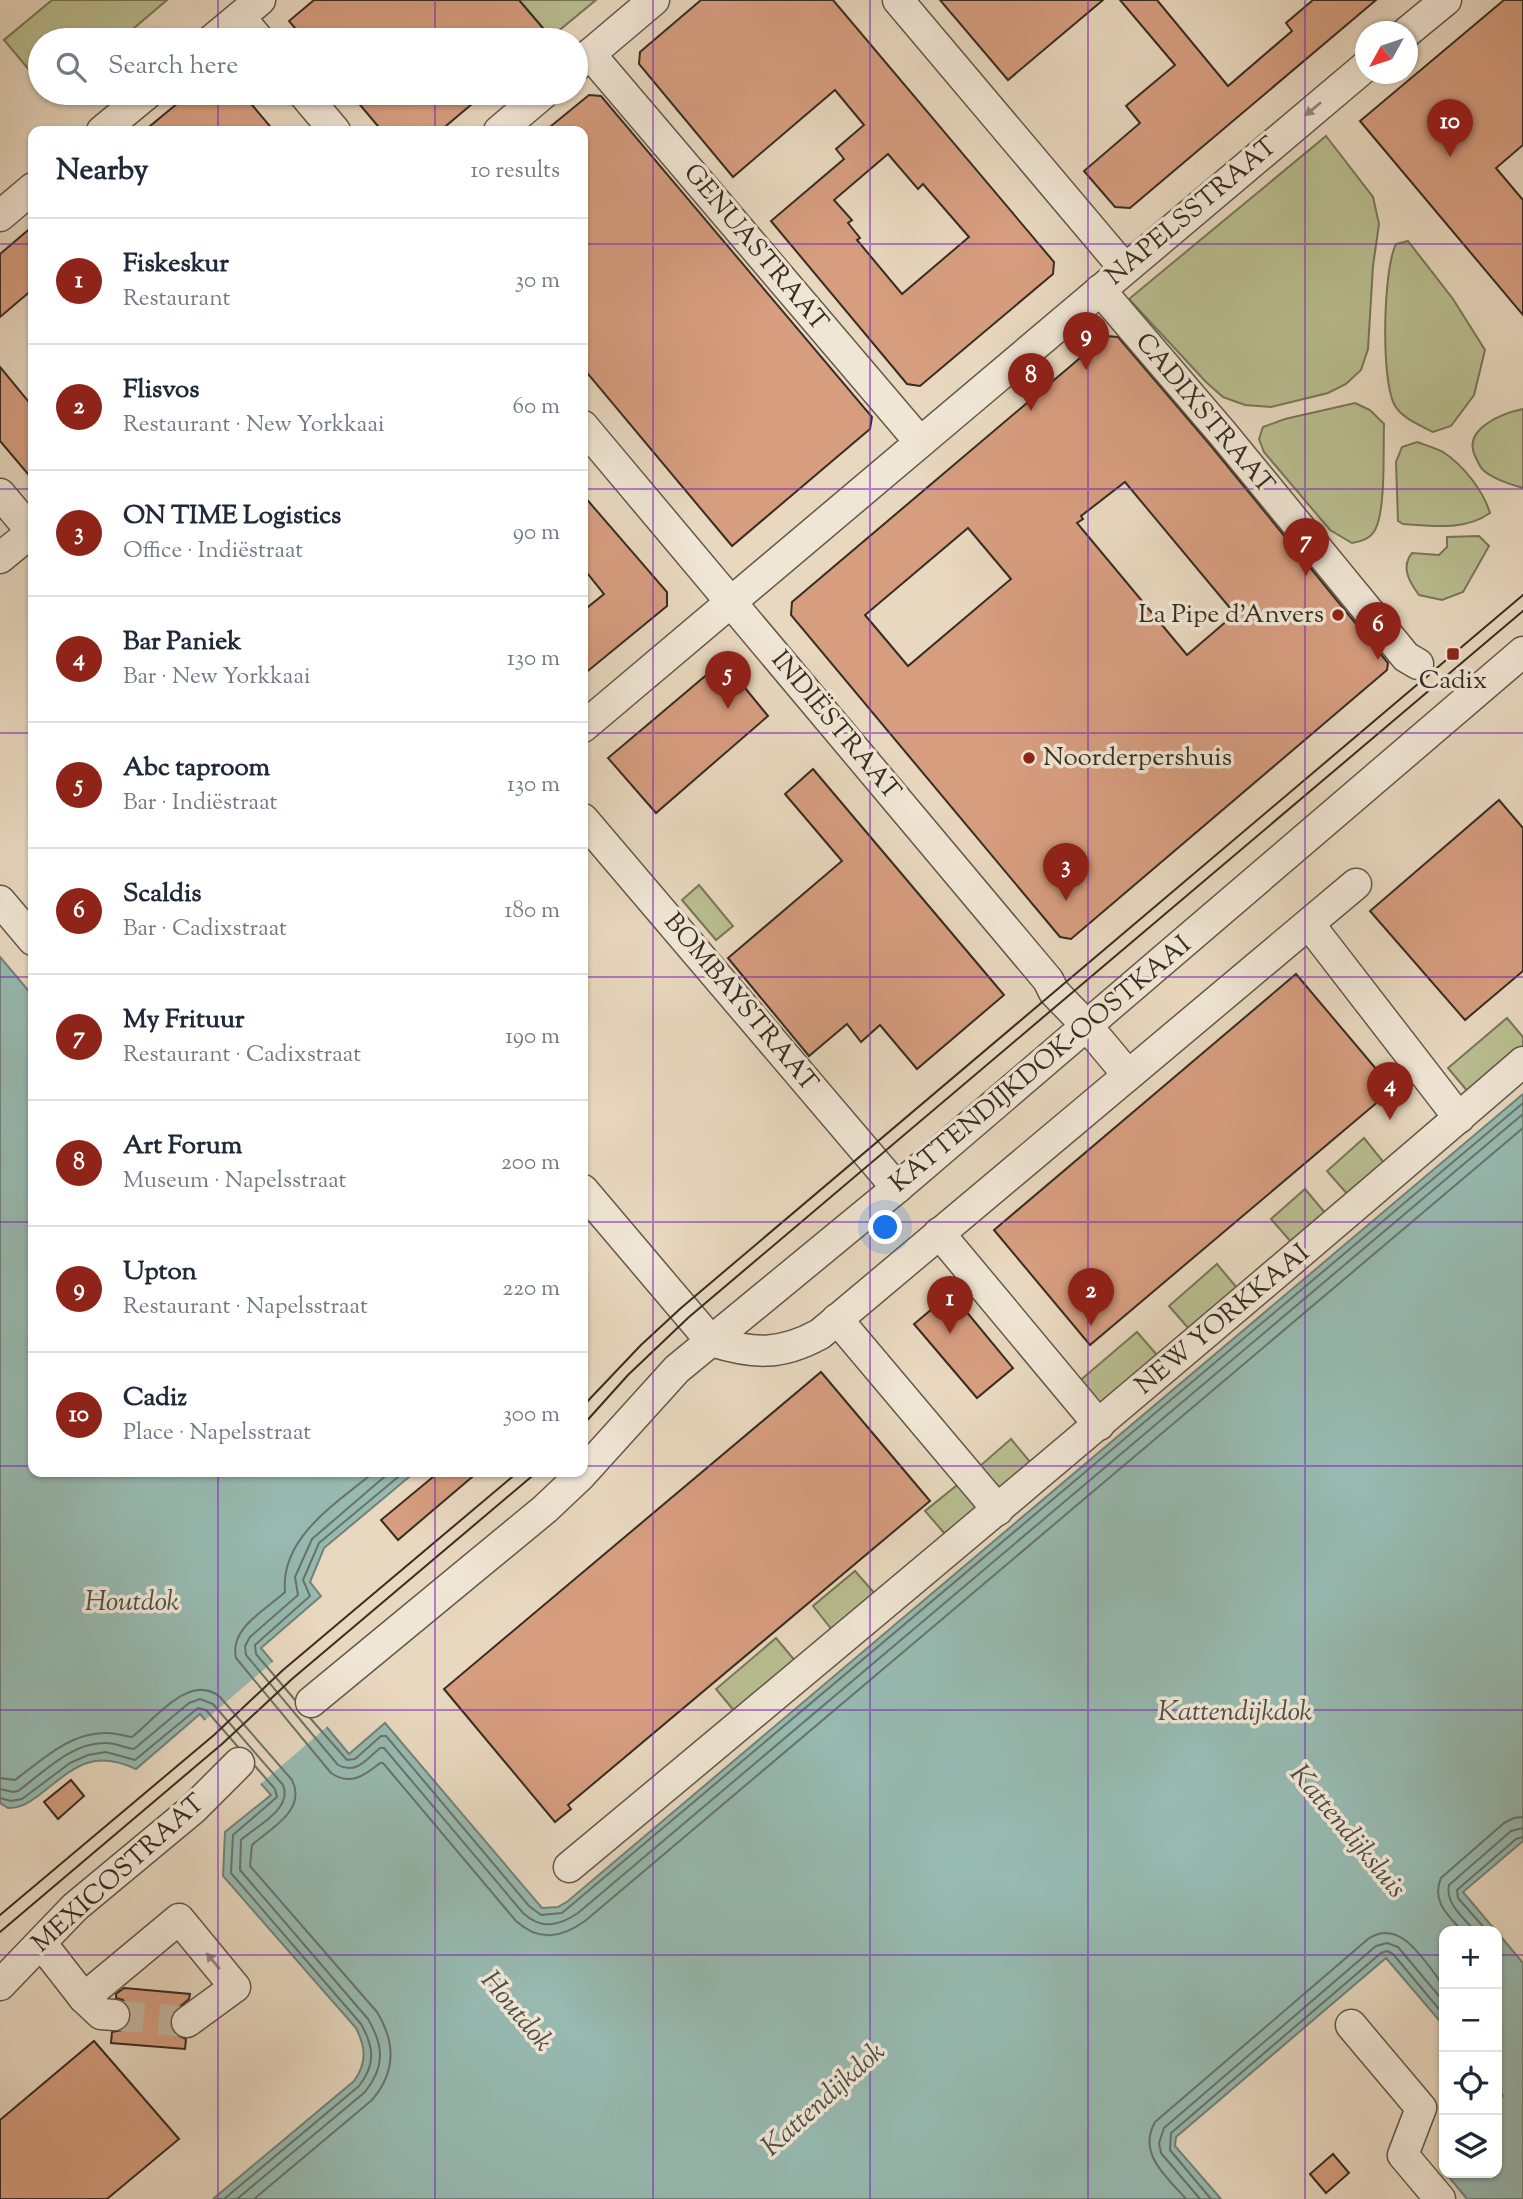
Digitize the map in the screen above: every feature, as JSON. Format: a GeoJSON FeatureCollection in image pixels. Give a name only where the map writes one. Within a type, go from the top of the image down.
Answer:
{"type":"FeatureCollection","features":[{"type":"Feature","properties":{"kind":"street"},"geometry":{"type":"LineString","coordinates":[[588,56],[654,0]]}},
{"type":"Feature","properties":{"kind":"street"},"geometry":{"type":"LineString","coordinates":[[898,0],[1125,269]]}},
{"type":"Feature","properties":{"kind":"street"},"geometry":{"type":"LineString","coordinates":[[1418,24],[1446,0]]}},
{"type":"Feature","properties":{"kind":"street"},"geometry":{"type":"LineString","coordinates":[[227,28],[250,9],[256,28]]}},
{"type":"Feature","properties":{"kind":"street","name":"GENUASTRAAT"},"geometry":{"type":"LineString","coordinates":[[588,66],[920,442]]}},
{"type":"Feature","properties":{"kind":"street","name":"NAPELSSTRAAT"},"geometry":{"type":"LineString","coordinates":[[588,723],[1355,75]]}},
{"type":"Feature","properties":{"kind":"street"},"geometry":{"type":"LineString","coordinates":[[108,126],[134,105]]}},
{"type":"Feature","properties":{"kind":"street"},"geometry":{"type":"LineString","coordinates":[[313,105],[331,126]]}},
{"type":"Feature","properties":{"kind":"street"},"geometry":{"type":"LineString","coordinates":[[505,126],[530,105]]}},
{"type":"Feature","properties":{"kind":"street"},"geometry":{"type":"LineString","coordinates":[[0,216],[28,192]]}},
{"type":"Feature","properties":{"kind":"street","name":"CADIXSTRAAT"},"geometry":{"type":"LineString","coordinates":[[1100,290],[1224,435],[1403,653],[1418,664]]}},
{"type":"Feature","properties":{"kind":"street","name":"INDIËSTRAAT"},"geometry":{"type":"LineString","coordinates":[[588,432],[1048,980],[1054,992],[1128,1075]]}},
{"type":"Feature","properties":{"kind":"street"},"geometry":{"type":"LineString","coordinates":[[0,494],[28,526]]}},
{"type":"Feature","properties":{"kind":"street"},"geometry":{"type":"LineString","coordinates":[[0,558],[28,536]]}},
{"type":"Feature","properties":{"kind":"street","name":"KATTENDIJKDOK-OOSTKAAI"},"geometry":{"type":"LineString","coordinates":[[588,1467],[677,1369],[710,1340],[897,1188],[1523,652]]}},
{"type":"Feature","properties":{"kind":"street","name":"BOMBAYSTRAAT"},"geometry":{"type":"LineString","coordinates":[[588,824],[897,1188]]}},
{"type":"Feature","properties":{"kind":"street"},"geometry":{"type":"LineString","coordinates":[[588,1197],[710,1340],[736,1349],[771,1351],[797,1346],[820,1334],[1356,884]]}},
{"type":"Feature","properties":{"kind":"street"},"geometry":{"type":"LineString","coordinates":[[0,901],[28,934]]}},
{"type":"Feature","properties":{"kind":"street"},"geometry":{"type":"LineString","coordinates":[[1309,924],[1459,1118]]}},
{"type":"Feature","properties":{"kind":"street","name":"NEW YORKKAAI"},"geometry":{"type":"LineString","coordinates":[[569,1867],[1099,1425],[1523,1062]]}},
{"type":"Feature","properties":{"kind":"street"},"geometry":{"type":"LineString","coordinates":[[939,1233],[1099,1425]]}},
{"type":"Feature","properties":{"kind":"street"},"geometry":{"type":"LineString","coordinates":[[837,1319],[998,1510]]}},
{"type":"Feature","properties":{"kind":"street","name":"KATTENDIJKDOK-OOSTKAAI"},"geometry":{"type":"LineString","coordinates":[[311,1702],[579,1477]]}},
{"type":"Feature","properties":{"kind":"street","name":"MEXICOSTRAAT"},"geometry":{"type":"LineString","coordinates":[[0,1986],[75,1907],[194,1809],[239,1763]]}},
{"type":"Feature","properties":{"kind":"street"},"geometry":{"type":"LineString","coordinates":[[84,1998],[179,1919],[234,1987],[187,2022]]}},
{"type":"Feature","properties":{"kind":"street"},"geometry":{"type":"LineString","coordinates":[[41,1943],[84,1998],[101,2014],[114,2015]]}},
{"type":"Feature","properties":{"kind":"street"},"geometry":{"type":"LineString","coordinates":[[1351,2025],[1421,2108],[1404,2155],[1440,2199]]}},
{"type":"Feature","properties":{"kind":"green space"},"geometry":{"type":"Polygon","coordinates":[[[52,0],[167,0],[134,28],[28,28],[28,69],[4,40],[52,0]]]}},
{"type":"Feature","properties":{"kind":"green space"},"geometry":{"type":"Polygon","coordinates":[[[519,0],[596,0],[562,28],[543,28],[519,0]]]}},
{"type":"Feature","properties":{"kind":"green space"},"geometry":{"type":"Polygon","coordinates":[[[1326,136],[1373,197],[1379,224],[1373,266],[1368,349],[1361,370],[1346,384],[1328,393],[1271,407],[1245,405],[1223,397],[1206,382],[1129,299],[1326,136]]]}},
{"type":"Feature","properties":{"kind":"green space"},"geometry":{"type":"Polygon","coordinates":[[[1408,241],[1453,299],[1485,350],[1474,395],[1451,426],[1433,432],[1411,421],[1397,409],[1387,372],[1385,324],[1388,276],[1396,244],[1408,241]]]}},
{"type":"Feature","properties":{"kind":"green space"},"geometry":{"type":"Polygon","coordinates":[[[1355,403],[1370,410],[1384,424],[1384,463],[1379,521],[1371,536],[1352,543],[1330,530],[1264,452],[1259,439],[1263,427],[1285,419],[1355,403]]]}},
{"type":"Feature","properties":{"kind":"green space"},"geometry":{"type":"Polygon","coordinates":[[[1523,409],[1523,488],[1497,479],[1483,470],[1473,446],[1474,437],[1487,424],[1523,409]]]}},
{"type":"Feature","properties":{"kind":"green space"},"geometry":{"type":"Polygon","coordinates":[[[1417,442],[1443,452],[1458,464],[1477,487],[1490,513],[1470,523],[1448,526],[1403,524],[1398,521],[1396,462],[1402,447],[1417,442]]]}},
{"type":"Feature","properties":{"kind":"green space"},"geometry":{"type":"Polygon","coordinates":[[[1479,536],[1489,546],[1463,592],[1442,600],[1419,595],[1407,569],[1408,558],[1412,553],[1439,555],[1447,547],[1447,537],[1479,536]]]}},
{"type":"Feature","properties":{"kind":"green space"},"geometry":{"type":"Polygon","coordinates":[[[699,885],[733,926],[716,940],[682,900],[699,885]]]}},
{"type":"Feature","properties":{"kind":"green space"},"geometry":{"type":"Polygon","coordinates":[[[1507,1018],[1523,1037],[1523,1047],[1469,1093],[1448,1068],[1507,1018]]]}},
{"type":"Feature","properties":{"kind":"green space"},"geometry":{"type":"Polygon","coordinates":[[[1364,1138],[1385,1164],[1349,1196],[1327,1171],[1364,1138]]]}},
{"type":"Feature","properties":{"kind":"green space"},"geometry":{"type":"Polygon","coordinates":[[[1305,1189],[1326,1214],[1292,1243],[1271,1219],[1305,1189]]]}},
{"type":"Feature","properties":{"kind":"green space"},"geometry":{"type":"Polygon","coordinates":[[[1217,1264],[1237,1288],[1189,1329],[1169,1306],[1217,1264]]]}},
{"type":"Feature","properties":{"kind":"green space"},"geometry":{"type":"Polygon","coordinates":[[[1137,1332],[1157,1355],[1097,1406],[1077,1383],[1137,1332]]]}},
{"type":"Feature","properties":{"kind":"green space"},"geometry":{"type":"Polygon","coordinates":[[[1011,1439],[1030,1462],[999,1489],[980,1466],[1011,1439]]]}},
{"type":"Feature","properties":{"kind":"green space"},"geometry":{"type":"Polygon","coordinates":[[[961,1482],[980,1506],[945,1534],[925,1511],[961,1482]]]}},
{"type":"Feature","properties":{"kind":"green space"},"geometry":{"type":"Polygon","coordinates":[[[855,1571],[876,1595],[833,1631],[813,1606],[855,1571]]]}},
{"type":"Feature","properties":{"kind":"green space"},"geometry":{"type":"Polygon","coordinates":[[[776,1638],[796,1662],[736,1713],[716,1689],[776,1638]]]}},
{"type":"Feature","properties":{"kind":"water","name":"Kattendijkdok"},"geometry":{"type":"Polygon","coordinates":[[[0,957],[28,990],[28,1477],[409,1477],[324,1548],[310,1582],[321,1596],[261,1648],[349,1754],[385,1723],[542,1908],[558,1907],[568,1901],[1523,1094],[1523,1841],[1463,1892],[1492,1926],[1439,1926],[1439,2020],[1386,1958],[1176,2137],[1175,2146],[1221,2199],[213,2199],[354,2081],[363,2062],[362,2042],[356,2028],[223,1876],[225,1832],[271,1795],[200,1714],[136,1769],[106,1761],[83,1764],[24,1805],[8,1808],[0,1803],[0,957]]]}},
{"type":"Feature","properties":{"kind":"water"},"geometry":{"type":"Polygon","coordinates":[[[1502,1938],[1523,1963],[1523,2199],[1467,2199],[1450,2178],[1502,2178],[1502,1938]]]}},
{"type":"Feature","properties":{"kind":"pier"},"geometry":{"type":"Polygon","coordinates":[[[275,1660],[329,1725],[258,1786],[203,1722],[275,1660]]]}},
{"type":"Feature","properties":{"kind":"building"},"geometry":{"type":"Polygon","coordinates":[[[314,0],[519,0],[543,28],[295,28],[289,21],[314,0]]]}},
{"type":"Feature","properties":{"kind":"building"},"geometry":{"type":"Polygon","coordinates":[[[701,0],[833,0],[1054,262],[1053,274],[920,386],[907,384],[771,221],[844,159],[836,149],[864,125],[835,90],[733,177],[639,64],[640,52],[701,0]],[[888,154],[834,200],[852,220],[848,223],[860,238],[857,240],[902,294],[969,237],[923,184],[918,189],[888,154]]]}},
{"type":"Feature","properties":{"kind":"building"},"geometry":{"type":"Polygon","coordinates":[[[940,0],[1103,0],[1008,80],[940,0]]]}},
{"type":"Feature","properties":{"kind":"building"},"geometry":{"type":"Polygon","coordinates":[[[1120,0],[1157,0],[1228,86],[1292,31],[1286,23],[1313,0],[1376,0],[1130,208],[1115,207],[1084,171],[1140,123],[1126,106],[1175,65],[1120,0]]]}},
{"type":"Feature","properties":{"kind":"building"},"geometry":{"type":"Polygon","coordinates":[[[1504,0],[1523,0],[1523,145],[1496,168],[1523,200],[1523,315],[1360,121],[1404,84],[1418,84],[1418,72],[1504,0]]]}},
{"type":"Feature","properties":{"kind":"building"},"geometry":{"type":"Polygon","coordinates":[[[588,96],[601,96],[872,417],[870,429],[732,546],[588,374],[588,126],[551,126],[577,105],[588,105],[588,96]]]}},
{"type":"Feature","properties":{"kind":"building"},"geometry":{"type":"Polygon","coordinates":[[[175,105],[252,105],[270,126],[150,126],[175,105]]]}},
{"type":"Feature","properties":{"kind":"building"},"geometry":{"type":"Polygon","coordinates":[[[360,105],[471,105],[446,126],[378,126],[360,105]]]}},
{"type":"Feature","properties":{"kind":"building"},"geometry":{"type":"Polygon","coordinates":[[[28,230],[28,293],[0,317],[0,254],[28,230]]]}},
{"type":"Feature","properties":{"kind":"building"},"geometry":{"type":"Polygon","coordinates":[[[1106,336],[1118,337],[1388,663],[1387,670],[1071,939],[1060,937],[791,615],[792,602],[1106,336]],[[1125,482],[1081,516],[1083,519],[1077,523],[1187,655],[1235,614],[1125,482]],[[968,528],[865,615],[908,666],[1011,579],[968,528]]]}},
{"type":"Feature","properties":{"kind":"building"},"geometry":{"type":"Polygon","coordinates":[[[0,367],[28,401],[28,474],[0,441],[0,367]]]}},
{"type":"Feature","properties":{"kind":"building"},"geometry":{"type":"Polygon","coordinates":[[[588,501],[667,592],[667,606],[588,671],[588,607],[604,594],[588,574],[588,501]]]}},
{"type":"Feature","properties":{"kind":"building"},"geometry":{"type":"Polygon","coordinates":[[[723,661],[768,716],[656,813],[608,758],[723,661]]]}},
{"type":"Feature","properties":{"kind":"building"},"geometry":{"type":"Polygon","coordinates":[[[813,769],[1004,995],[917,1069],[880,1025],[861,1042],[847,1024],[809,1056],[728,958],[842,861],[785,794],[813,769]]]}},
{"type":"Feature","properties":{"kind":"building"},"geometry":{"type":"Polygon","coordinates":[[[1499,800],[1523,828],[1523,971],[1465,1020],[1370,911],[1499,800]]]}},
{"type":"Feature","properties":{"kind":"building"},"geometry":{"type":"Polygon","coordinates":[[[1296,974],[1393,1089],[1090,1345],[994,1230],[1296,974]]]}},
{"type":"Feature","properties":{"kind":"building"},"geometry":{"type":"Polygon","coordinates":[[[951,1293],[1013,1368],[977,1398],[914,1324],[951,1293]]]}},
{"type":"Feature","properties":{"kind":"building"},"geometry":{"type":"Polygon","coordinates":[[[821,1372],[930,1501],[568,1805],[571,1809],[555,1822],[444,1689],[821,1372]]]}},
{"type":"Feature","properties":{"kind":"building"},"geometry":{"type":"Polygon","coordinates":[[[433,1477],[472,1477],[398,1540],[381,1520],[433,1477]]]}},
{"type":"Feature","properties":{"kind":"building"},"geometry":{"type":"Polygon","coordinates":[[[71,1780],[84,1796],[58,1819],[44,1802],[71,1780]]]}},
{"type":"Feature","properties":{"kind":"building"},"geometry":{"type":"Polygon","coordinates":[[[124,1988],[190,1994],[189,1999],[171,2014],[170,2023],[173,2033],[186,2039],[185,2049],[111,2043],[112,2032],[122,2030],[129,2024],[131,2017],[129,2007],[123,2000],[116,1998],[116,1994],[124,1988]]]}},
{"type":"Feature","properties":{"kind":"building"},"geometry":{"type":"Polygon","coordinates":[[[94,2041],[179,2139],[107,2199],[0,2199],[0,2120],[94,2041]]]}},
{"type":"Feature","properties":{"kind":"building"},"geometry":{"type":"Polygon","coordinates":[[[1333,2154],[1349,2173],[1326,2193],[1310,2174],[1333,2154]]]}},
{"type":"Feature","properties":{"kind":"tunnel"},"geometry":{"type":"LineString","coordinates":[[114,2015],[187,2022]]}},
{"type":"Feature","properties":{"kind":"tram line"},"geometry":{"type":"LineString","coordinates":[[588,1401],[681,1308],[1523,595]]}},
{"type":"Feature","properties":{"kind":"tram line"},"geometry":{"type":"LineString","coordinates":[[588,1419],[628,1375],[689,1317],[1523,611]]}},
{"type":"Feature","properties":{"kind":"tram line"},"geometry":{"type":"LineString","coordinates":[[0,1915],[214,1735],[283,1670],[512,1477]]}},
{"type":"Feature","properties":{"kind":"tram line"},"geometry":{"type":"LineString","coordinates":[[0,1932],[222,1744],[292,1679],[531,1477]]}},
{"type":"Feature","properties":{"kind":"place","name":"Cadiz"},"geometry":{"type":"Point","coordinates":[1450,157]}},
{"type":"Feature","properties":{"kind":"place","name":"Upton"},"geometry":{"type":"Point","coordinates":[1086,370]}},
{"type":"Feature","properties":{"kind":"place","name":"Art Forum"},"geometry":{"type":"Point","coordinates":[1031,411]}},
{"type":"Feature","properties":{"kind":"place","name":"My Frituur"},"geometry":{"type":"Point","coordinates":[1306,576]}},
{"type":"Feature","properties":{"kind":"place","name":"La Pipe d'Anvers"},"geometry":{"type":"Point","coordinates":[1338,615]}},
{"type":"Feature","properties":{"kind":"place","name":"Cadix"},"geometry":{"type":"Point","coordinates":[1453,654]}},
{"type":"Feature","properties":{"kind":"place","name":"Scaldis"},"geometry":{"type":"Point","coordinates":[1378,660]}},
{"type":"Feature","properties":{"kind":"place","name":"Abc taproom"},"geometry":{"type":"Point","coordinates":[728,709]}},
{"type":"Feature","properties":{"kind":"place","name":"Noorderpershuis"},"geometry":{"type":"Point","coordinates":[1029,758]}},
{"type":"Feature","properties":{"kind":"place","name":"ON TIME Logistics"},"geometry":{"type":"Point","coordinates":[1066,901]}},
{"type":"Feature","properties":{"kind":"place","name":"Bar Paniek"},"geometry":{"type":"Point","coordinates":[1390,1120]}},
{"type":"Feature","properties":{"kind":"place","name":"Flisvos"},"geometry":{"type":"Point","coordinates":[1091,1326]}},
{"type":"Feature","properties":{"kind":"place","name":"Fiskeskur"},"geometry":{"type":"Point","coordinates":[950,1334]}},
{"type":"Feature","properties":{"kind":"water label","name":"Houtdok"},"geometry":{"type":"Point","coordinates":[132,1603]}},
{"type":"Feature","properties":{"kind":"water label","name":"Kattendijksluis"},"geometry":{"type":"Point","coordinates":[1347,1832]}},
{"type":"Feature","properties":{"kind":"water label","name":"Houtdok"},"geometry":{"type":"Point","coordinates":[516,2012]}}]}
